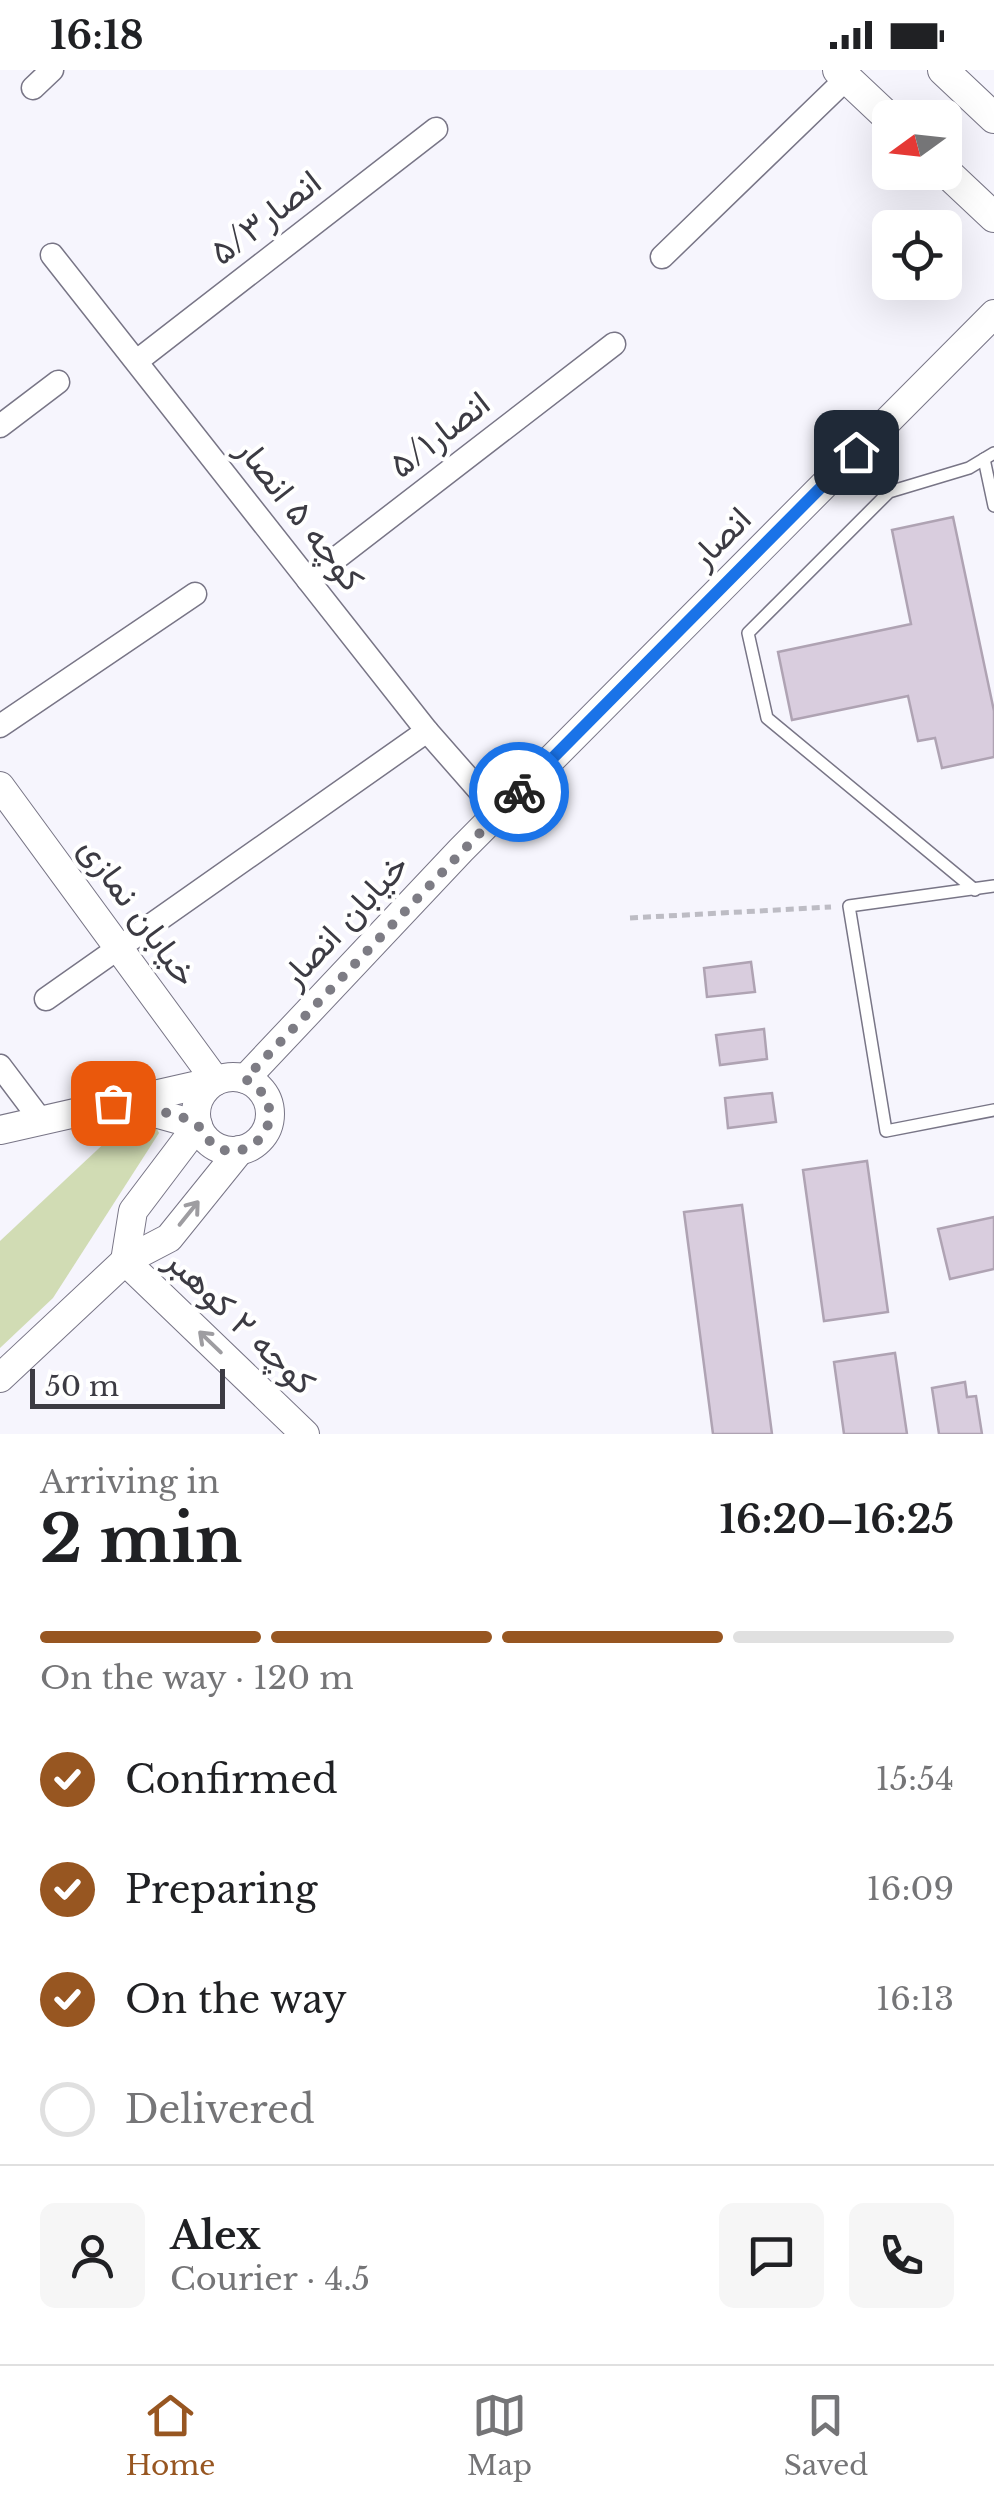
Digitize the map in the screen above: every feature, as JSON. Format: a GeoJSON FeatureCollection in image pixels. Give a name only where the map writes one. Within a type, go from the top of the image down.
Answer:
{"type":"FeatureCollection","features":[{"type":"Feature","properties":{"kind":"main road"},"geometry":{"type":"LineString","coordinates":[[842,74],[872,102]]}},
{"type":"Feature","properties":{"kind":"main road"},"geometry":{"type":"LineString","coordinates":[[957,74],[994,118]]}},
{"type":"Feature","properties":{"kind":"main road"},"geometry":{"type":"LineString","coordinates":[[962,187],[994,217]]}},
{"type":"Feature","properties":{"kind":"street"},"geometry":{"type":"LineString","coordinates":[[33,88],[52,70]]}},
{"type":"Feature","properties":{"kind":"street"},"geometry":{"type":"LineString","coordinates":[[662,257],[842,74]]}},
{"type":"Feature","properties":{"kind":"street","name":"انصار۵/۳"},"geometry":{"type":"LineString","coordinates":[[137,361],[436,129]]}},
{"type":"Feature","properties":{"kind":"street","name":"کوچه ۵ انصار"},"geometry":{"type":"LineString","coordinates":[[52,256],[427,731],[498,812]]}},
{"type":"Feature","properties":{"kind":"street","name":"انصار"},"geometry":{"type":"LineString","coordinates":[[498,812],[994,314]]}},
{"type":"Feature","properties":{"kind":"street","name":"انصار۵/۱"},"geometry":{"type":"LineString","coordinates":[[308,580],[614,344]]}},
{"type":"Feature","properties":{"kind":"street"},"geometry":{"type":"LineString","coordinates":[[0,426],[58,382]]}},
{"type":"Feature","properties":{"kind":"street"},"geometry":{"type":"LineString","coordinates":[[0,726],[195,594]]}},
{"type":"Feature","properties":{"kind":"street"},"geometry":{"type":"LineString","coordinates":[[46,999],[427,731]]}},
{"type":"Feature","properties":{"kind":"street","name":"خیابان نمازی"},"geometry":{"type":"LineString","coordinates":[[0,786],[216,1081]]}},
{"type":"Feature","properties":{"kind":"street","name":"خیابان انصار"},"geometry":{"type":"LineString","coordinates":[[245,1079],[498,812]]}},
{"type":"Feature","properties":{"kind":"street"},"geometry":{"type":"LineString","coordinates":[[0,1066],[40,1119]]}},
{"type":"Feature","properties":{"kind":"street"},"geometry":{"type":"LineString","coordinates":[[0,1130],[216,1081],[245,1079],[264,1094],[270,1116],[260,1139],[240,1150],[169,1238],[125,1261],[0,1378]]}},
{"type":"Feature","properties":{"kind":"street"},"geometry":{"type":"LineString","coordinates":[[125,1261],[134,1211],[198,1125],[198,1103],[216,1081]]}},
{"type":"Feature","properties":{"kind":"street"},"geometry":{"type":"LineString","coordinates":[[113,1103],[198,1125],[219,1148],[240,1150]]}},
{"type":"Feature","properties":{"kind":"street","name":"کوچه ۲ کوهبر"},"geometry":{"type":"LineString","coordinates":[[125,1261],[305,1434]]}},
{"type":"Feature","properties":{"kind":"lane"},"geometry":{"type":"LineString","coordinates":[[975,890],[767,718],[748,633],[890,492],[969,468],[989,456],[994,506]]}},
{"type":"Feature","properties":{"kind":"lane"},"geometry":{"type":"LineString","coordinates":[[994,886],[849,906],[886,1131],[994,1110]]}},
{"type":"Feature","properties":{"kind":"path"},"geometry":{"type":"LineString","coordinates":[[630,918],[849,906]]}},
{"type":"Feature","properties":{"kind":"green space"},"geometry":{"type":"Polygon","coordinates":[[[150,1116],[159,1133],[53,1298],[0,1348],[0,1241],[112,1136],[130,1122],[150,1116]]]}},
{"type":"Feature","properties":{"kind":"building"},"geometry":{"type":"Polygon","coordinates":[[[953,517],[994,711],[994,757],[942,768],[935,738],[918,741],[908,696],[792,720],[778,652],[911,624],[892,530],[953,517]]]}},
{"type":"Feature","properties":{"kind":"building"},"geometry":{"type":"Polygon","coordinates":[[[751,962],[755,992],[707,997],[704,968],[751,962]]]}},
{"type":"Feature","properties":{"kind":"building"},"geometry":{"type":"Polygon","coordinates":[[[764,1029],[767,1059],[720,1065],[716,1035],[764,1029]]]}},
{"type":"Feature","properties":{"kind":"building"},"geometry":{"type":"Polygon","coordinates":[[[772,1093],[776,1122],[728,1128],[725,1098],[772,1093]]]}},
{"type":"Feature","properties":{"kind":"building"},"geometry":{"type":"Polygon","coordinates":[[[867,1161],[888,1312],[824,1321],[803,1170],[867,1161]]]}},
{"type":"Feature","properties":{"kind":"building"},"geometry":{"type":"Polygon","coordinates":[[[742,1205],[772,1434],[713,1434],[684,1212],[742,1205]]]}},
{"type":"Feature","properties":{"kind":"building"},"geometry":{"type":"Polygon","coordinates":[[[994,1217],[994,1269],[950,1279],[938,1229],[994,1217]]]}},
{"type":"Feature","properties":{"kind":"building"},"geometry":{"type":"Polygon","coordinates":[[[895,1353],[907,1434],[844,1434],[834,1362],[895,1353]]]}},
{"type":"Feature","properties":{"kind":"building"},"geometry":{"type":"Polygon","coordinates":[[[965,1382],[967,1397],[976,1396],[982,1434],[939,1434],[932,1388],[965,1382]]]}},
{"type":"Feature","properties":{"kind":"way so far"},"geometry":{"type":"LineString","coordinates":[[113,1103],[168,1114],[198,1125],[219,1148],[229,1151],[251,1146],[267,1128],[270,1116],[264,1094],[245,1079],[519,792]]}},
{"type":"Feature","properties":{"kind":"route"},"geometry":{"type":"LineString","coordinates":[[519,792],[856,452]]}}]}
